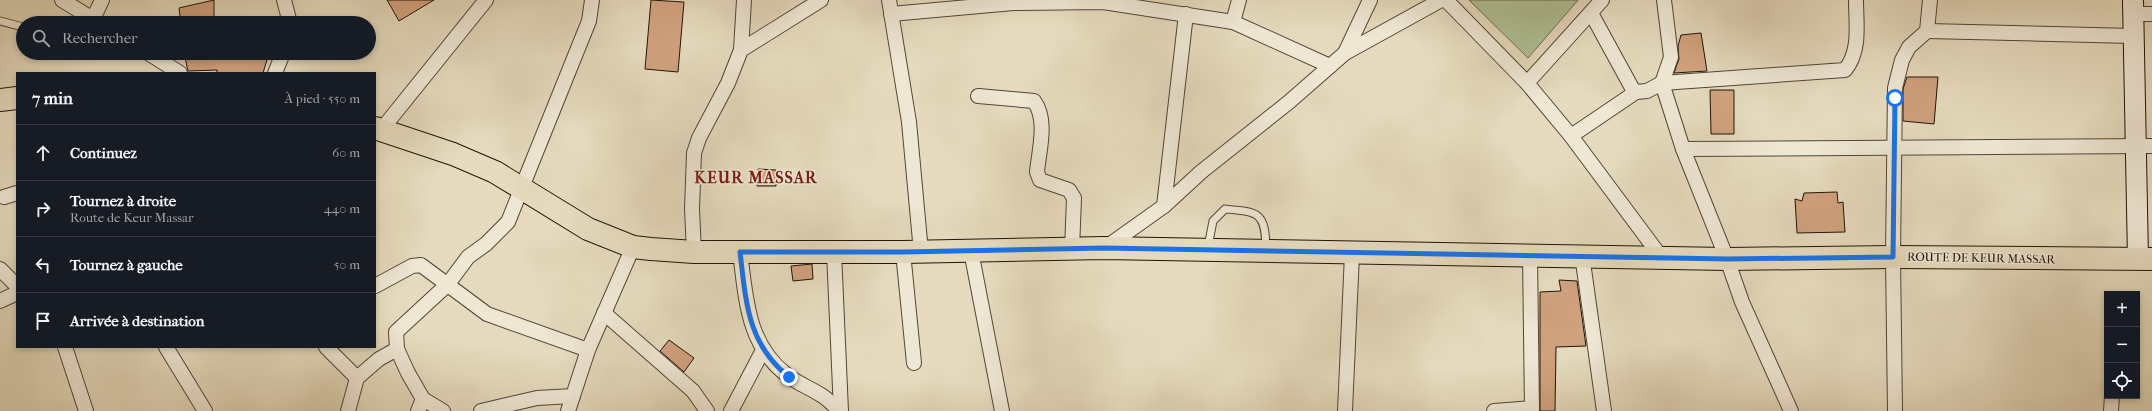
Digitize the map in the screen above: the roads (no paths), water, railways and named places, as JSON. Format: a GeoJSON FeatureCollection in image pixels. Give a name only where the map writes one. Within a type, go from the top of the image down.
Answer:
{"type":"FeatureCollection","features":[{"type":"Feature","properties":{"kind":"main road"},"geometry":{"type":"LineString","coordinates":[[0,100],[16,98]]}},
{"type":"Feature","properties":{"kind":"main road","name":"ROUTE DE KEUR MASSAR"},"geometry":{"type":"LineString","coordinates":[[378,129],[453,154],[495,172],[588,229],[633,247],[694,252],[912,252],[1104,248],[1352,254],[1530,254],[1728,259],[1893,257],[2145,259]]}},
{"type":"Feature","properties":{"kind":"street"},"geometry":{"type":"LineString","coordinates":[[62,0],[88,16]]}},
{"type":"Feature","properties":{"kind":"street"},"geometry":{"type":"LineString","coordinates":[[97,16],[102,0]]}},
{"type":"Feature","properties":{"kind":"street"},"geometry":{"type":"LineString","coordinates":[[284,0],[288,16]]}},
{"type":"Feature","properties":{"kind":"street"},"geometry":{"type":"LineString","coordinates":[[378,129],[486,0]]}},
{"type":"Feature","properties":{"kind":"street"},"geometry":{"type":"LineString","coordinates":[[443,411],[420,405],[397,349],[396,332],[448,284],[468,257],[486,244],[508,222],[523,188],[589,21],[592,0]]}},
{"type":"Feature","properties":{"kind":"street"},"geometry":{"type":"LineString","coordinates":[[694,252],[692,209],[694,153],[699,138],[728,83],[741,50],[744,0]]}},
{"type":"Feature","properties":{"kind":"street"},"geometry":{"type":"LineString","coordinates":[[741,50],[821,0]]}},
{"type":"Feature","properties":{"kind":"street"},"geometry":{"type":"LineString","coordinates":[[889,0],[909,122],[914,363]]}},
{"type":"Feature","properties":{"kind":"street"},"geometry":{"type":"LineString","coordinates":[[1233,22],[1239,0]]}},
{"type":"Feature","properties":{"kind":"street"},"geometry":{"type":"LineString","coordinates":[[1345,53],[1370,0]]}},
{"type":"Feature","properties":{"kind":"street"},"geometry":{"type":"LineString","coordinates":[[1104,248],[1164,206],[1201,172],[1289,102],[1345,53],[1442,0]]}},
{"type":"Feature","properties":{"kind":"street"},"geometry":{"type":"LineString","coordinates":[[1446,0],[1527,83],[1571,136],[1661,257]]}},
{"type":"Feature","properties":{"kind":"street"},"geometry":{"type":"LineString","coordinates":[[1527,83],[1602,0]]}},
{"type":"Feature","properties":{"kind":"street"},"geometry":{"type":"LineString","coordinates":[[1664,0],[1671,57],[1662,83],[1683,148],[1728,259],[1742,302],[1791,411]]}},
{"type":"Feature","properties":{"kind":"street"},"geometry":{"type":"LineString","coordinates":[[1571,136],[1636,92],[1647,91],[1662,83],[1845,70],[1852,61],[1855,49],[1856,0]]}},
{"type":"Feature","properties":{"kind":"street"},"geometry":{"type":"LineString","coordinates":[[1895,411],[1893,257],[1897,73],[1909,47],[1927,31],[1930,0]]}},
{"type":"Feature","properties":{"kind":"street"},"geometry":{"type":"LineString","coordinates":[[892,14],[1013,3],[1070,1],[1103,2],[1233,22],[1330,66]]}},
{"type":"Feature","properties":{"kind":"street"},"geometry":{"type":"LineString","coordinates":[[2139,9],[2133,36],[2144,146],[2145,259]]}},
{"type":"Feature","properties":{"kind":"street"},"geometry":{"type":"LineString","coordinates":[[1591,13],[1636,92]]}},
{"type":"Feature","properties":{"kind":"street"},"geometry":{"type":"LineString","coordinates":[[1164,206],[1186,14]]}},
{"type":"Feature","properties":{"kind":"street"},"geometry":{"type":"LineString","coordinates":[[1927,31],[2133,36]]}},
{"type":"Feature","properties":{"kind":"street"},"geometry":{"type":"LineString","coordinates":[[159,60],[178,72]]}},
{"type":"Feature","properties":{"kind":"street"},"geometry":{"type":"LineString","coordinates":[[275,72],[280,60]]}},
{"type":"Feature","properties":{"kind":"street"},"geometry":{"type":"LineString","coordinates":[[978,96],[1034,101],[1040,108],[1042,120],[1037,172],[1040,180],[1069,190],[1074,198],[1072,249]]}},
{"type":"Feature","properties":{"kind":"street"},"geometry":{"type":"LineString","coordinates":[[1683,148],[2144,146]]}},
{"type":"Feature","properties":{"kind":"street"},"geometry":{"type":"LineString","coordinates":[[568,411],[588,350],[633,247]]}},
{"type":"Feature","properties":{"kind":"street"},"geometry":{"type":"LineString","coordinates":[[971,251],[1002,411]]}},
{"type":"Feature","properties":{"kind":"street"},"geometry":{"type":"LineString","coordinates":[[740,252],[745,289],[754,334],[763,350],[780,370],[822,396],[841,411]]}},
{"type":"Feature","properties":{"kind":"street"},"geometry":{"type":"LineString","coordinates":[[834,252],[841,411]]}},
{"type":"Feature","properties":{"kind":"street"},"geometry":{"type":"LineString","coordinates":[[1345,411],[1352,254]]}},
{"type":"Feature","properties":{"kind":"street"},"geometry":{"type":"LineString","coordinates":[[1494,411],[1532,410],[1530,254]]}},
{"type":"Feature","properties":{"kind":"street"},"geometry":{"type":"LineString","coordinates":[[1582,255],[1604,411]]}},
{"type":"Feature","properties":{"kind":"street"},"geometry":{"type":"LineString","coordinates":[[376,285],[412,266],[421,265],[486,314],[588,350]]}},
{"type":"Feature","properties":{"kind":"street"},"geometry":{"type":"LineString","coordinates":[[0,269],[16,285]]}},
{"type":"Feature","properties":{"kind":"street"},"geometry":{"type":"LineString","coordinates":[[0,301],[16,293]]}},
{"type":"Feature","properties":{"kind":"street"},"geometry":{"type":"LineString","coordinates":[[604,313],[693,391],[707,411]]}},
{"type":"Feature","properties":{"kind":"street"},"geometry":{"type":"LineString","coordinates":[[65,348],[86,411]]}},
{"type":"Feature","properties":{"kind":"street"},"geometry":{"type":"LineString","coordinates":[[167,348],[204,411]]}},
{"type":"Feature","properties":{"kind":"street"},"geometry":{"type":"LineString","coordinates":[[327,348],[357,378]]}},
{"type":"Feature","properties":{"kind":"street"},"geometry":{"type":"LineString","coordinates":[[348,411],[357,378],[379,359],[397,349]]}},
{"type":"Feature","properties":{"kind":"street"},"geometry":{"type":"LineString","coordinates":[[731,411],[763,350]]}},
{"type":"Feature","properties":{"kind":"street"},"geometry":{"type":"LineString","coordinates":[[481,411],[537,398],[573,396]]}},
{"type":"Feature","properties":{"kind":"street"},"geometry":{"type":"LineString","coordinates":[[2112,399],[2112,411]]}},
{"type":"Feature","properties":{"kind":"lane"},"geometry":{"type":"LineString","coordinates":[[0,21],[16,25]]}},
{"type":"Feature","properties":{"kind":"lane"},"geometry":{"type":"LineString","coordinates":[[1207,251],[1213,221],[1225,209],[1251,211],[1260,218],[1265,227],[1266,252]]}},
{"type":"Feature","properties":{"kind":"district","name":"KEUR MASSAR"},"geometry":{"type":"Point","coordinates":[756,177]}}]}
